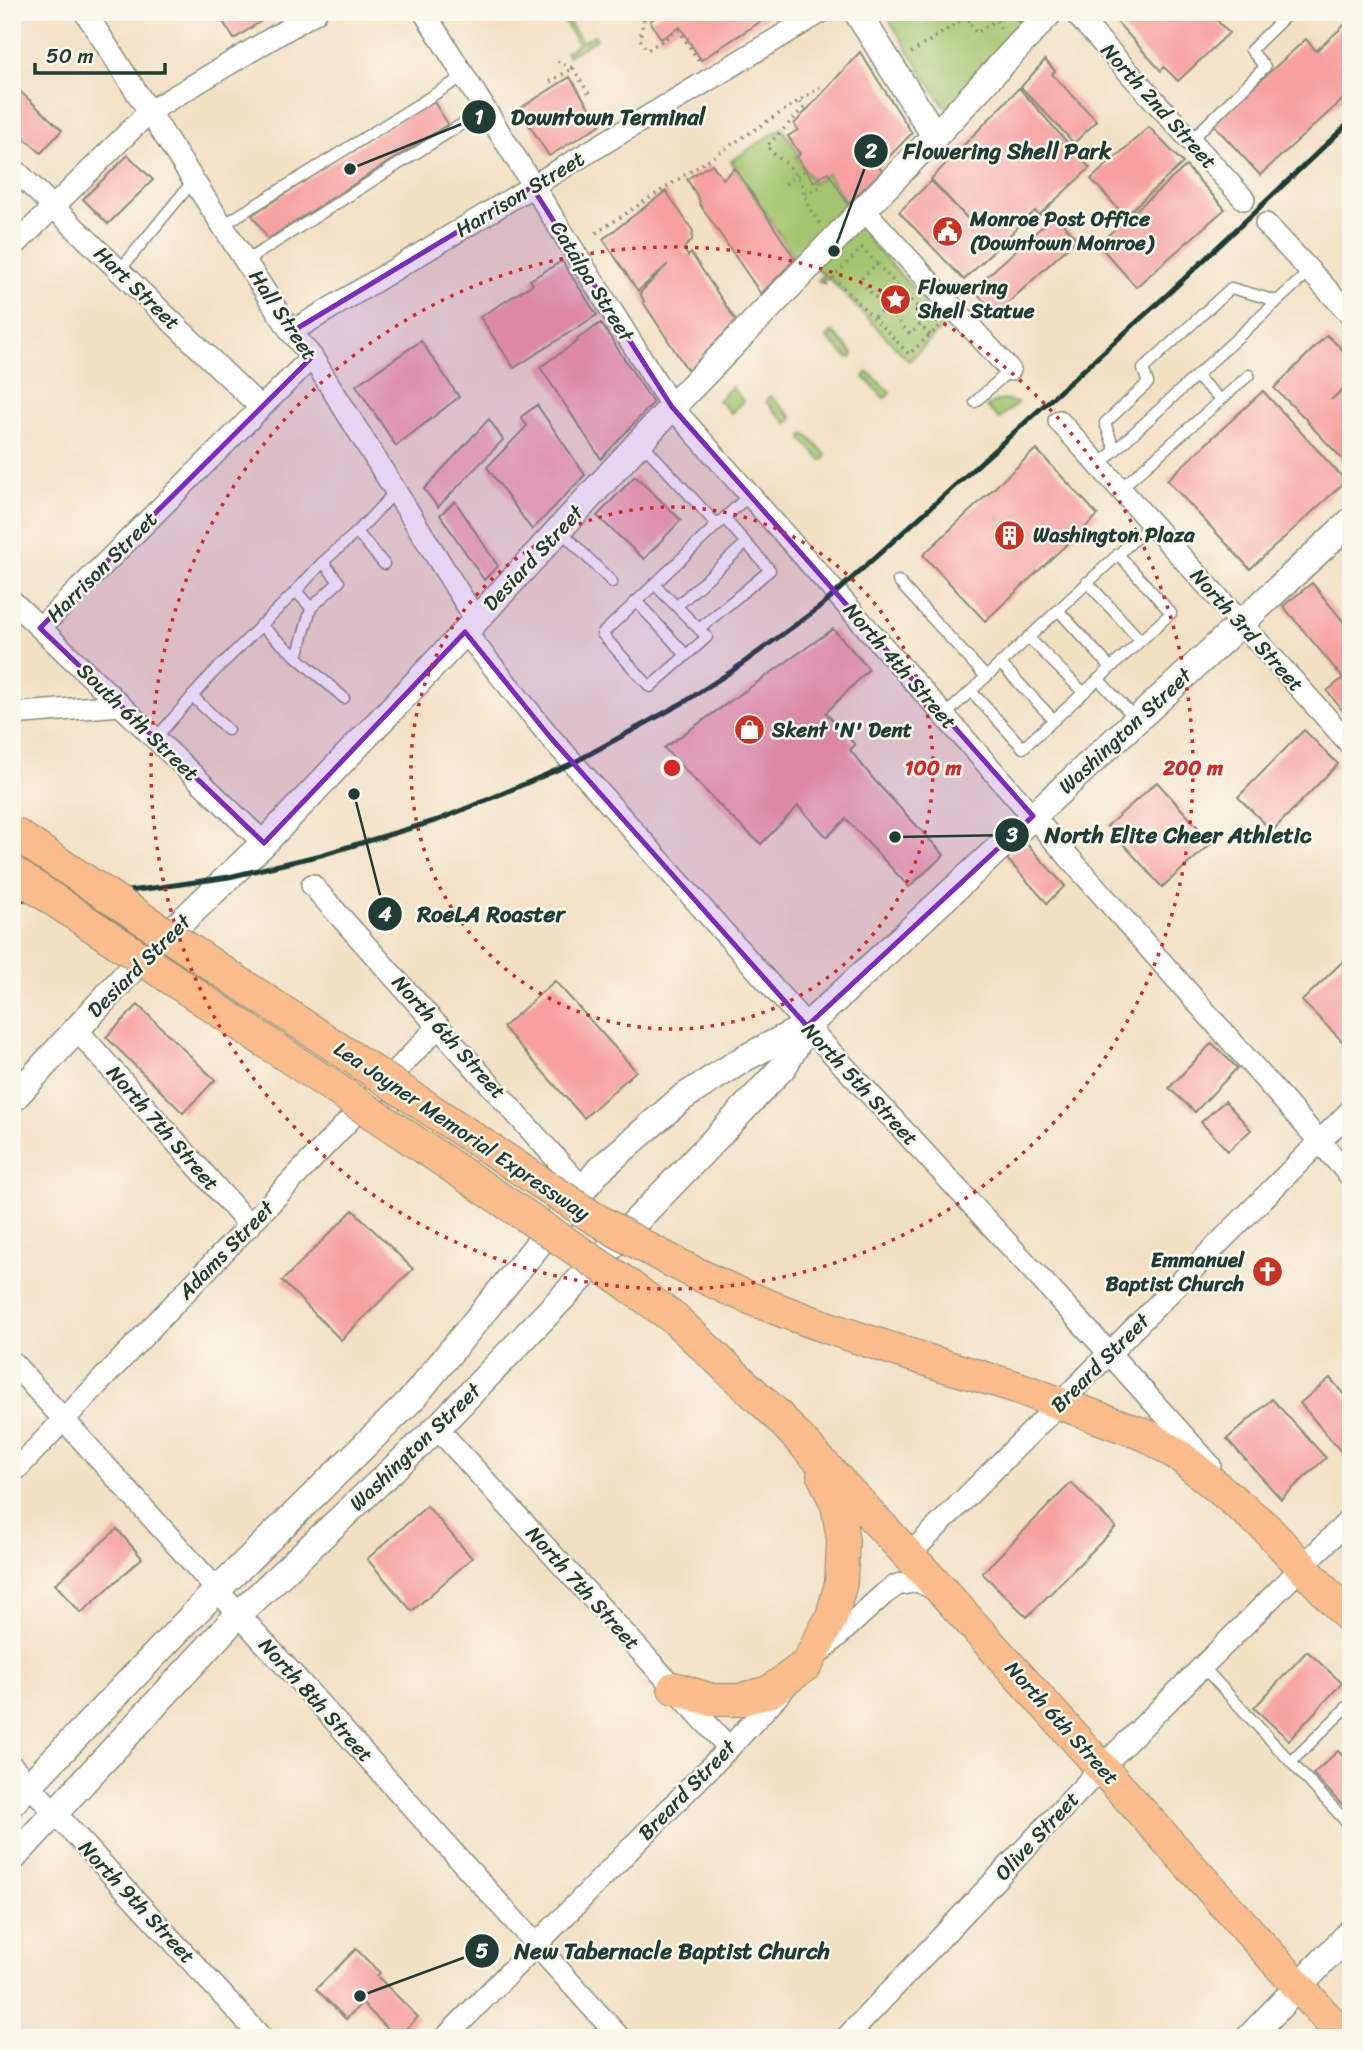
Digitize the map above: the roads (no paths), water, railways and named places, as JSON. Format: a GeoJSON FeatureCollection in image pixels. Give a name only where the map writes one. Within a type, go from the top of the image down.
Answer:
{"type":"FeatureCollection","features":[{"type":"Feature","properties":{"kind":"main road","name":"Lea Joyner Memorial Expressway"},"geometry":{"type":"LineString","coordinates":[[12,832],[583,1211],[644,1248],[752,1299],[945,1366]]}},
{"type":"Feature","properties":{"kind":"main road","name":"Lea Joyner Memorial Expressway"},"geometry":{"type":"LineString","coordinates":[[12,872],[620,1279],[676,1320],[775,1413]]}},
{"type":"Feature","properties":{"kind":"main road","name":"North 5th Street"},"geometry":{"type":"LineString","coordinates":[[945,1366],[1013,1386],[1147,1436],[1181,1457],[1265,1528],[1351,1619]]}},
{"type":"Feature","properties":{"kind":"main road","name":"North 6th Street"},"geometry":{"type":"LineString","coordinates":[[775,1413],[947,1595],[1345,2038]]}},
{"type":"Feature","properties":{"kind":"main road"},"geometry":{"type":"LineString","coordinates":[[674,1688],[712,1700],[738,1700],[769,1692],[807,1664],[832,1616],[841,1583],[844,1540],[837,1505],[813,1455]]}},
{"type":"Feature","properties":{"kind":"street","name":"Hall Street"},"geometry":{"type":"LineString","coordinates":[[85,12],[291,332],[312,357],[396,491],[471,626]]}},
{"type":"Feature","properties":{"kind":"street"},"geometry":{"type":"LineString","coordinates":[[12,248],[150,111],[316,12]]}},
{"type":"Feature","properties":{"kind":"street","name":"Catalpa Street"},"geometry":{"type":"LineString","coordinates":[[424,12],[672,407]]}},
{"type":"Feature","properties":{"kind":"street","name":"Harrison Street"},"geometry":{"type":"LineString","coordinates":[[291,332],[821,12]]}},
{"type":"Feature","properties":{"kind":"street"},"geometry":{"type":"LineString","coordinates":[[857,12],[935,136]]}},
{"type":"Feature","properties":{"kind":"street","name":"Desiard Street"},"geometry":{"type":"LineString","coordinates":[[12,1100],[131,970],[264,843],[471,626],[672,407],[935,136],[1050,12]]}},
{"type":"Feature","properties":{"kind":"street","name":"North 2nd Street"},"geometry":{"type":"LineString","coordinates":[[1074,12],[1244,199]]}},
{"type":"Feature","properties":{"kind":"street","name":"Hart Street"},"geometry":{"type":"LineString","coordinates":[[12,167],[261,408]]}},
{"type":"Feature","properties":{"kind":"street"},"geometry":{"type":"LineString","coordinates":[[863,209],[1010,370]]}},
{"type":"Feature","properties":{"kind":"street"},"geometry":{"type":"LineString","coordinates":[[1266,224],[1351,315]]}},
{"type":"Feature","properties":{"kind":"street","name":"Harrison Street"},"geometry":{"type":"LineString","coordinates":[[40,628],[312,357]]}},
{"type":"Feature","properties":{"kind":"street","name":"North 4th Street"},"geometry":{"type":"LineString","coordinates":[[672,407],[1351,1177]]}},
{"type":"Feature","properties":{"kind":"street","name":"North 3rd Street"},"geometry":{"type":"LineString","coordinates":[[1059,421],[1351,745]]}},
{"type":"Feature","properties":{"kind":"street","name":"Washington Street"},"geometry":{"type":"LineString","coordinates":[[18,1785],[412,1399],[599,1170],[682,1098],[745,1058],[807,1026],[1351,521]]}},
{"type":"Feature","properties":{"kind":"street","name":"South 6th Street"},"geometry":{"type":"LineString","coordinates":[[12,601],[264,843]]}},
{"type":"Feature","properties":{"kind":"street","name":"North 5th Street"},"geometry":{"type":"LineString","coordinates":[[471,626],[550,737],[807,1026],[1109,1353],[1265,1528]]}},
{"type":"Feature","properties":{"kind":"street"},"geometry":{"type":"LineString","coordinates":[[12,714],[120,705]]}},
{"type":"Feature","properties":{"kind":"street","name":"North 6th Street"},"geometry":{"type":"LineString","coordinates":[[312,886],[584,1190]]}},
{"type":"Feature","properties":{"kind":"street","name":"Adams Street"},"geometry":{"type":"LineString","coordinates":[[12,1474],[439,1026]]}},
{"type":"Feature","properties":{"kind":"street","name":"Washington Street"},"geometry":{"type":"LineString","coordinates":[[12,1859],[239,1615],[437,1428],[785,1066],[807,1026]]}},
{"type":"Feature","properties":{"kind":"street","name":"North 7th Street"},"geometry":{"type":"LineString","coordinates":[[76,1030],[250,1226]]}},
{"type":"Feature","properties":{"kind":"street","name":"Breard Street"},"geometry":{"type":"LineString","coordinates":[[909,1555],[1351,1111]]}},
{"type":"Feature","properties":{"kind":"street","name":"North 8th Street"},"geometry":{"type":"LineString","coordinates":[[12,1362],[620,2038]]}},
{"type":"Feature","properties":{"kind":"street","name":"North 7th Street"},"geometry":{"type":"LineString","coordinates":[[437,1428],[729,1748]]}},
{"type":"Feature","properties":{"kind":"street","name":"Olive Street"},"geometry":{"type":"LineString","coordinates":[[846,2038],[1102,1767],[1351,1518]]}},
{"type":"Feature","properties":{"kind":"street","name":"Breard Street"},"geometry":{"type":"LineString","coordinates":[[445,2038],[729,1748],[807,1664],[884,1594],[897,1585],[918,1581],[947,1595]]}},
{"type":"Feature","properties":{"kind":"street","name":"North 9th Street"},"geometry":{"type":"LineString","coordinates":[[18,1785],[56,1814],[262,2038]]}},
{"type":"Feature","properties":{"kind":"street"},"geometry":{"type":"LineString","coordinates":[[1249,2038],[1351,1932]]}},
{"type":"Feature","properties":{"kind":"lane"},"geometry":{"type":"LineString","coordinates":[[1191,140],[1265,66],[1251,50],[1290,12]]}},
{"type":"Feature","properties":{"kind":"lane"},"geometry":{"type":"LineString","coordinates":[[223,225],[464,76]]}},
{"type":"Feature","properties":{"kind":"lane"},"geometry":{"type":"LineString","coordinates":[[246,261],[484,110]]}},
{"type":"Feature","properties":{"kind":"lane"},"geometry":{"type":"LineString","coordinates":[[119,271],[194,180]]}},
{"type":"Feature","properties":{"kind":"lane"},"geometry":{"type":"LineString","coordinates":[[1099,465],[1310,271]]}},
{"type":"Feature","properties":{"kind":"lane"},"geometry":{"type":"LineString","coordinates":[[1115,450],[1105,423],[1148,383],[1143,369],[1231,288],[1277,301]]}},
{"type":"Feature","properties":{"kind":"lane"},"geometry":{"type":"LineString","coordinates":[[975,402],[1010,370]]}},
{"type":"Feature","properties":{"kind":"lane"},"geometry":{"type":"LineString","coordinates":[[1120,489],[1249,375]]}},
{"type":"Feature","properties":{"kind":"lane"},"geometry":{"type":"LineString","coordinates":[[1196,376],[1221,400]]}},
{"type":"Feature","properties":{"kind":"lane"},"geometry":{"type":"LineString","coordinates":[[640,442],[746,543],[770,570],[699,629]]}},
{"type":"Feature","properties":{"kind":"lane"},"geometry":{"type":"LineString","coordinates":[[155,738],[260,625],[396,491]]}},
{"type":"Feature","properties":{"kind":"lane"},"geometry":{"type":"LineString","coordinates":[[654,584],[707,637],[650,687],[603,634],[636,601],[654,584],[721,521],[749,495]]}},
{"type":"Feature","properties":{"kind":"lane"},"geometry":{"type":"LineString","coordinates":[[944,716],[1151,524]]}},
{"type":"Feature","properties":{"kind":"lane"},"geometry":{"type":"LineString","coordinates":[[560,530],[612,582]]}},
{"type":"Feature","properties":{"kind":"lane"},"geometry":{"type":"LineString","coordinates":[[357,532],[384,564]]}},
{"type":"Feature","properties":{"kind":"lane"},"geometry":{"type":"LineString","coordinates":[[677,606],[746,543]]}},
{"type":"Feature","properties":{"kind":"lane"},"geometry":{"type":"LineString","coordinates":[[971,691],[1023,748],[1141,641],[1171,613],[1118,554]]}},
{"type":"Feature","properties":{"kind":"lane"},"geometry":{"type":"LineString","coordinates":[[297,657],[312,608],[339,582],[323,562]]}},
{"type":"Feature","properties":{"kind":"lane"},"geometry":{"type":"LineString","coordinates":[[898,581],[986,677]]}},
{"type":"Feature","properties":{"kind":"lane"},"geometry":{"type":"LineString","coordinates":[[1087,582],[1141,641]]}},
{"type":"Feature","properties":{"kind":"lane"},"geometry":{"type":"LineString","coordinates":[[296,591],[312,608]]}},
{"type":"Feature","properties":{"kind":"lane"},"geometry":{"type":"LineString","coordinates":[[636,601],[686,655]]}},
{"type":"Feature","properties":{"kind":"lane"},"geometry":{"type":"LineString","coordinates":[[1058,610],[1111,668]]}},
{"type":"Feature","properties":{"kind":"lane"},"geometry":{"type":"LineString","coordinates":[[260,625],[344,698]]}},
{"type":"Feature","properties":{"kind":"lane"},"geometry":{"type":"LineString","coordinates":[[1028,637],[1084,693]]}},
{"type":"Feature","properties":{"kind":"lane"},"geometry":{"type":"LineString","coordinates":[[1000,663],[1054,720]]}},
{"type":"Feature","properties":{"kind":"lane"},"geometry":{"type":"LineString","coordinates":[[1098,679],[1137,720]]}},
{"type":"Feature","properties":{"kind":"lane"},"geometry":{"type":"LineString","coordinates":[[192,696],[228,730]]}},
{"type":"Feature","properties":{"kind":"lane"},"geometry":{"type":"LineString","coordinates":[[1203,1667],[1351,1827]]}},
{"type":"Feature","properties":{"kind":"lane"},"geometry":{"type":"LineString","coordinates":[[1291,1762],[1351,1703]]}},
{"type":"Feature","properties":{"kind":"railway"},"geometry":{"type":"LineString","coordinates":[[12,900],[95,895],[161,887],[229,877],[321,855],[438,820],[506,792],[573,763],[686,701],[820,607],[1169,293],[1351,121]]}},
{"type":"Feature","properties":{"kind":"place","name":"Downtown Terminal"},"geometry":{"type":"Point","coordinates":[350,169]}},
{"type":"Feature","properties":{"kind":"place","name":"Monroe Post Office (Downtown Monroe)"},"geometry":{"type":"Point","coordinates":[947,231]}},
{"type":"Feature","properties":{"kind":"place","name":"Flowering Shell Park"},"geometry":{"type":"Point","coordinates":[834,251]}},
{"type":"Feature","properties":{"kind":"place","name":"Flowering Shell Statue"},"geometry":{"type":"Point","coordinates":[895,299]}},
{"type":"Feature","properties":{"kind":"place","name":"Washington Plaza"},"geometry":{"type":"Point","coordinates":[1010,535]}},
{"type":"Feature","properties":{"kind":"place","name":"Skent 'N' Dent"},"geometry":{"type":"Point","coordinates":[749,730]}},
{"type":"Feature","properties":{"kind":"place","name":"RoeLA Roaster"},"geometry":{"type":"Point","coordinates":[354,794]}},
{"type":"Feature","properties":{"kind":"place","name":"North Elite Cheer Athletic"},"geometry":{"type":"Point","coordinates":[895,837]}},
{"type":"Feature","properties":{"kind":"place","name":"Emmanuel Baptist Church"},"geometry":{"type":"Point","coordinates":[1267,1272]}},
{"type":"Feature","properties":{"kind":"place","name":"New Tabernacle Baptist Church"},"geometry":{"type":"Point","coordinates":[360,1996]}}]}
